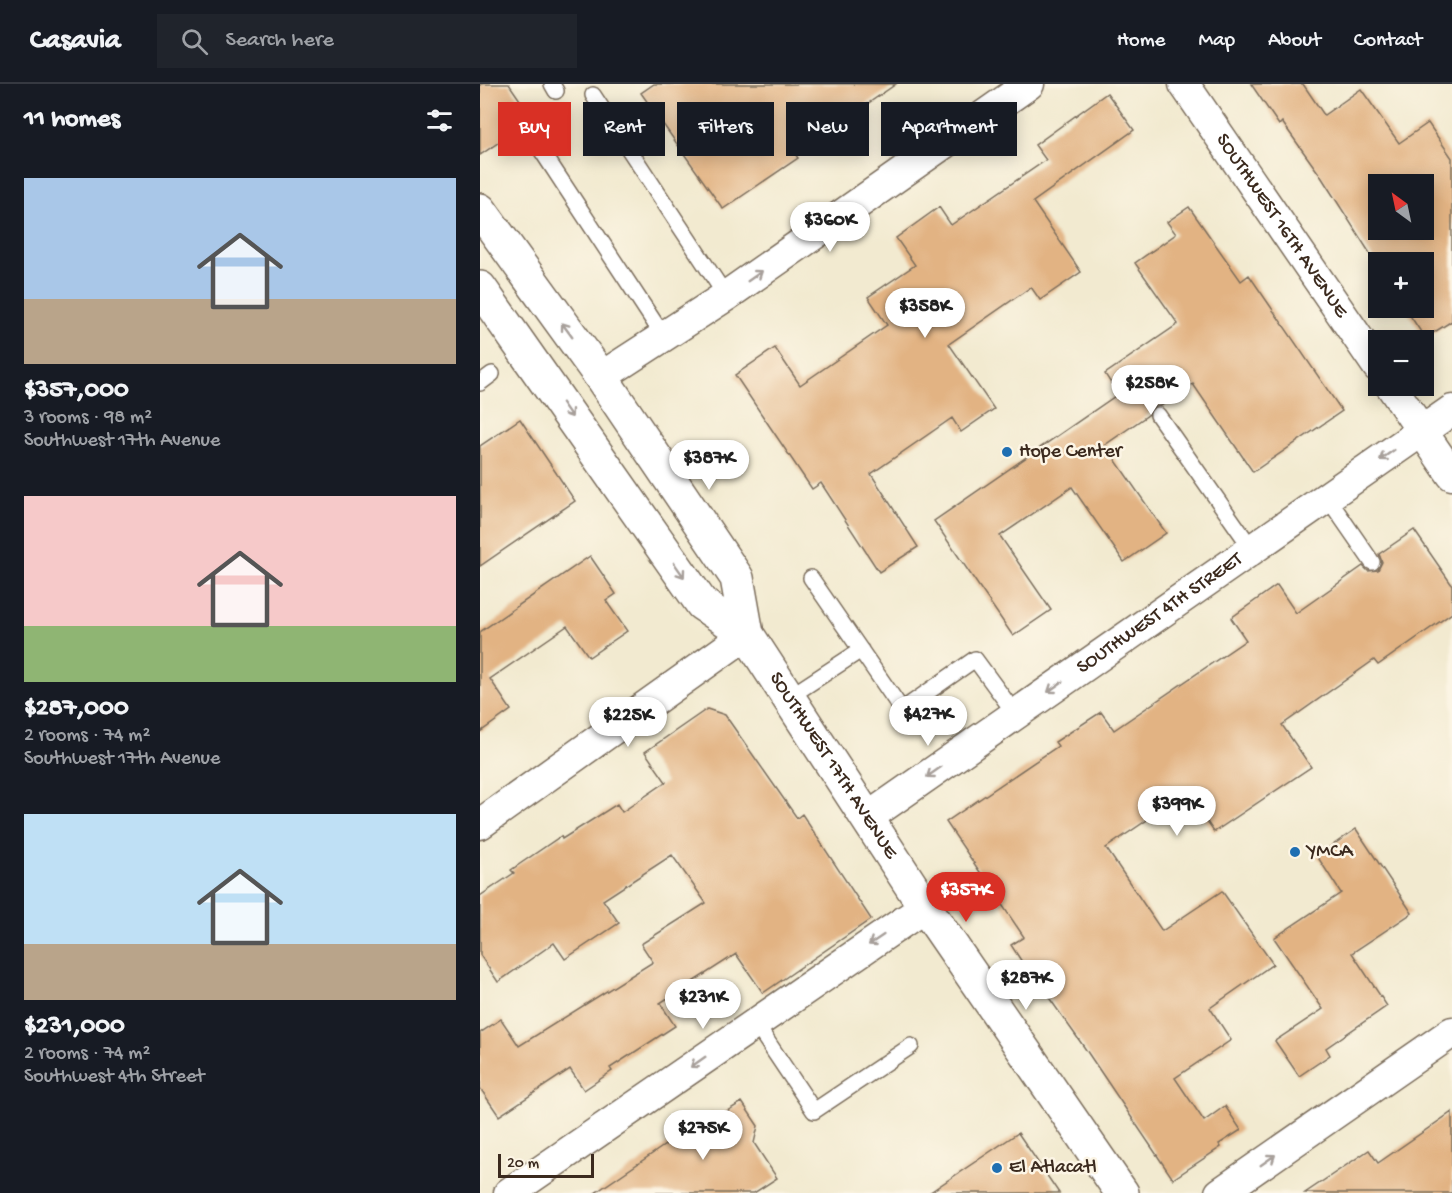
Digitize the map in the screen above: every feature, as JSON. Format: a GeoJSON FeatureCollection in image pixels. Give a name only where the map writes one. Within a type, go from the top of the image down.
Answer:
{"type":"FeatureCollection","features":[{"type":"Feature","properties":{"kind":"main road","name":"SOUTHWEST 17TH AVENUE"},"geometry":{"type":"LineString","coordinates":[[480,210],[601,377],[737,578],[747,634]]}},
{"type":"Feature","properties":{"kind":"main road","name":"SOUTHWEST 17TH AVENUE"},"geometry":{"type":"LineString","coordinates":[[480,288],[702,604],[747,634],[925,907],[1122,1193]]}},
{"type":"Feature","properties":{"kind":"main road"},"geometry":{"type":"LineString","coordinates":[[534,362],[578,380],[601,377]]}},
{"type":"Feature","properties":{"kind":"street"},"geometry":{"type":"LineString","coordinates":[[601,377],[726,296],[1029,84]]}},
{"type":"Feature","properties":{"kind":"street","name":"SOUTHWEST 16TH AVENUE"},"geometry":{"type":"LineString","coordinates":[[1184,84],[1368,352]]}},
{"type":"Feature","properties":{"kind":"street"},"geometry":{"type":"LineString","coordinates":[[1398,396],[1452,475]]}},
{"type":"Feature","properties":{"kind":"street","name":"SOUTHWEST 4TH STREET"},"geometry":{"type":"LineString","coordinates":[[867,818],[1452,410]]}},
{"type":"Feature","properties":{"kind":"street"},"geometry":{"type":"LineString","coordinates":[[480,824],[747,634]]}},
{"type":"Feature","properties":{"kind":"street"},"geometry":{"type":"LineString","coordinates":[[509,1193],[925,907]]}},
{"type":"Feature","properties":{"kind":"street"},"geometry":{"type":"LineString","coordinates":[[1220,1193],[1452,1032]]}},
{"type":"Feature","properties":{"kind":"lane"},"geometry":{"type":"LineString","coordinates":[[593,94],[726,296]]}},
{"type":"Feature","properties":{"kind":"lane"},"geometry":{"type":"LineString","coordinates":[[545,156],[664,337]]}},
{"type":"Feature","properties":{"kind":"lane"},"geometry":{"type":"LineString","coordinates":[[1158,416],[1252,549]]}},
{"type":"Feature","properties":{"kind":"lane"},"geometry":{"type":"LineString","coordinates":[[1327,497],[1372,562]]}},
{"type":"Feature","properties":{"kind":"lane"},"geometry":{"type":"LineString","coordinates":[[811,578],[902,710],[975,659],[1016,715]]}},
{"type":"Feature","properties":{"kind":"lane"},"geometry":{"type":"LineString","coordinates":[[789,697],[861,650]]}},
{"type":"Feature","properties":{"kind":"lane"},"geometry":{"type":"LineString","coordinates":[[755,1023],[814,1111],[911,1046]]}},
{"type":"Feature","properties":{"kind":"building"},"geometry":{"type":"Polygon","coordinates":[[[480,84],[509,84],[521,102],[498,102],[498,143],[480,155],[480,84]]]}},
{"type":"Feature","properties":{"kind":"building"},"geometry":{"type":"Polygon","coordinates":[[[654,84],[896,84],[869,103],[786,102],[786,156],[798,158],[723,209],[686,156],[774,156],[774,102],[677,102],[677,144],[665,127],[665,102],[647,102],[641,93],[654,84]]]}},
{"type":"Feature","properties":{"kind":"building"},"geometry":{"type":"Polygon","coordinates":[[[1251,84],[1303,84],[1324,115],[1361,89],[1399,143],[1428,123],[1452,158],[1452,321],[1434,332],[1434,330],[1420,330],[1412,318],[1434,318],[1434,252],[1369,252],[1320,175],[1282,122],[1279,125],[1251,84]]]}},
{"type":"Feature","properties":{"kind":"building"},"geometry":{"type":"Polygon","coordinates":[[[1107,93],[1134,130],[1033,202],[1081,272],[1040,300],[1031,287],[949,344],[994,409],[961,432],[952,418],[871,474],[918,547],[879,572],[821,483],[812,489],[735,375],[775,348],[800,385],[887,325],[868,297],[915,265],[896,238],[939,207],[951,225],[1046,160],[1035,145],[1107,93]]]}},
{"type":"Feature","properties":{"kind":"building"},"geometry":{"type":"Polygon","coordinates":[[[1189,207],[1241,281],[1249,275],[1342,411],[1253,472],[1193,384],[1161,406],[1153,407],[1148,415],[1105,445],[1166,533],[1124,562],[1072,487],[1000,536],[1051,610],[1013,636],[934,521],[1118,394],[1105,374],[1178,324],[1135,263],[1176,234],[1167,222],[1189,207]]]}},
{"type":"Feature","properties":{"kind":"building"},"geometry":{"type":"Polygon","coordinates":[[[520,419],[575,501],[480,566],[480,446],[520,419]]]}},
{"type":"Feature","properties":{"kind":"building"},"geometry":{"type":"Polygon","coordinates":[[[1414,530],[1452,585],[1452,613],[1378,665],[1374,660],[1282,725],[1311,767],[1214,832],[1187,793],[1106,848],[1162,931],[1222,891],[1273,964],[1210,1008],[1231,1040],[1175,1078],[1204,1121],[1225,1106],[1241,1130],[1219,1144],[1221,1147],[1173,1179],[1084,1047],[1045,992],[1042,993],[1011,945],[1024,937],[946,822],[1058,746],[1055,742],[1101,712],[1114,730],[1246,640],[1231,618],[1277,585],[1296,613],[1363,566],[1368,571],[1378,570],[1382,562],[1379,554],[1414,530]]]}},
{"type":"Feature","properties":{"kind":"building"},"geometry":{"type":"Polygon","coordinates":[[[590,556],[616,594],[606,601],[627,631],[589,657],[567,626],[490,679],[511,710],[480,732],[480,632],[590,556]]]}},
{"type":"Feature","properties":{"kind":"building"},"geometry":{"type":"Polygon","coordinates":[[[707,709],[725,715],[797,818],[802,814],[871,919],[763,993],[736,954],[660,1003],[675,1026],[610,1068],[612,1071],[584,1090],[570,1069],[499,1116],[480,1088],[480,1033],[501,1019],[519,1046],[653,962],[641,944],[706,903],[672,855],[603,900],[619,923],[565,959],[554,943],[498,982],[480,955],[480,896],[514,873],[511,870],[561,836],[562,839],[617,804],[622,812],[666,782],[645,752],[707,709]]]}},
{"type":"Feature","properties":{"kind":"building"},"geometry":{"type":"Polygon","coordinates":[[[1356,829],[1412,913],[1352,953],[1387,1006],[1326,1048],[1330,1055],[1299,1076],[1275,1041],[1323,1009],[1274,938],[1341,893],[1317,856],[1356,829]]]}},
{"type":"Feature","properties":{"kind":"building"},"geometry":{"type":"Polygon","coordinates":[[[742,1102],[758,1126],[754,1143],[777,1178],[754,1193],[595,1193],[712,1113],[719,1116],[742,1102]]]}},
{"type":"Feature","properties":{"kind":"building"},"geometry":{"type":"Polygon","coordinates":[[[1452,1112],[1452,1193],[1305,1193],[1369,1150],[1378,1163],[1452,1112]]]}},
{"type":"Feature","properties":{"kind":"building"},"geometry":{"type":"Polygon","coordinates":[[[1018,1133],[1059,1193],[929,1193],[1018,1133]]]}},
{"type":"Feature","properties":{"kind":"place","name":"Hope Center"},"geometry":{"type":"Point","coordinates":[1007,452]}},
{"type":"Feature","properties":{"kind":"place","name":"YMCA"},"geometry":{"type":"Point","coordinates":[1295,852]}},
{"type":"Feature","properties":{"kind":"place","name":"El Atlacatl"},"geometry":{"type":"Point","coordinates":[997,1168]}}]}
